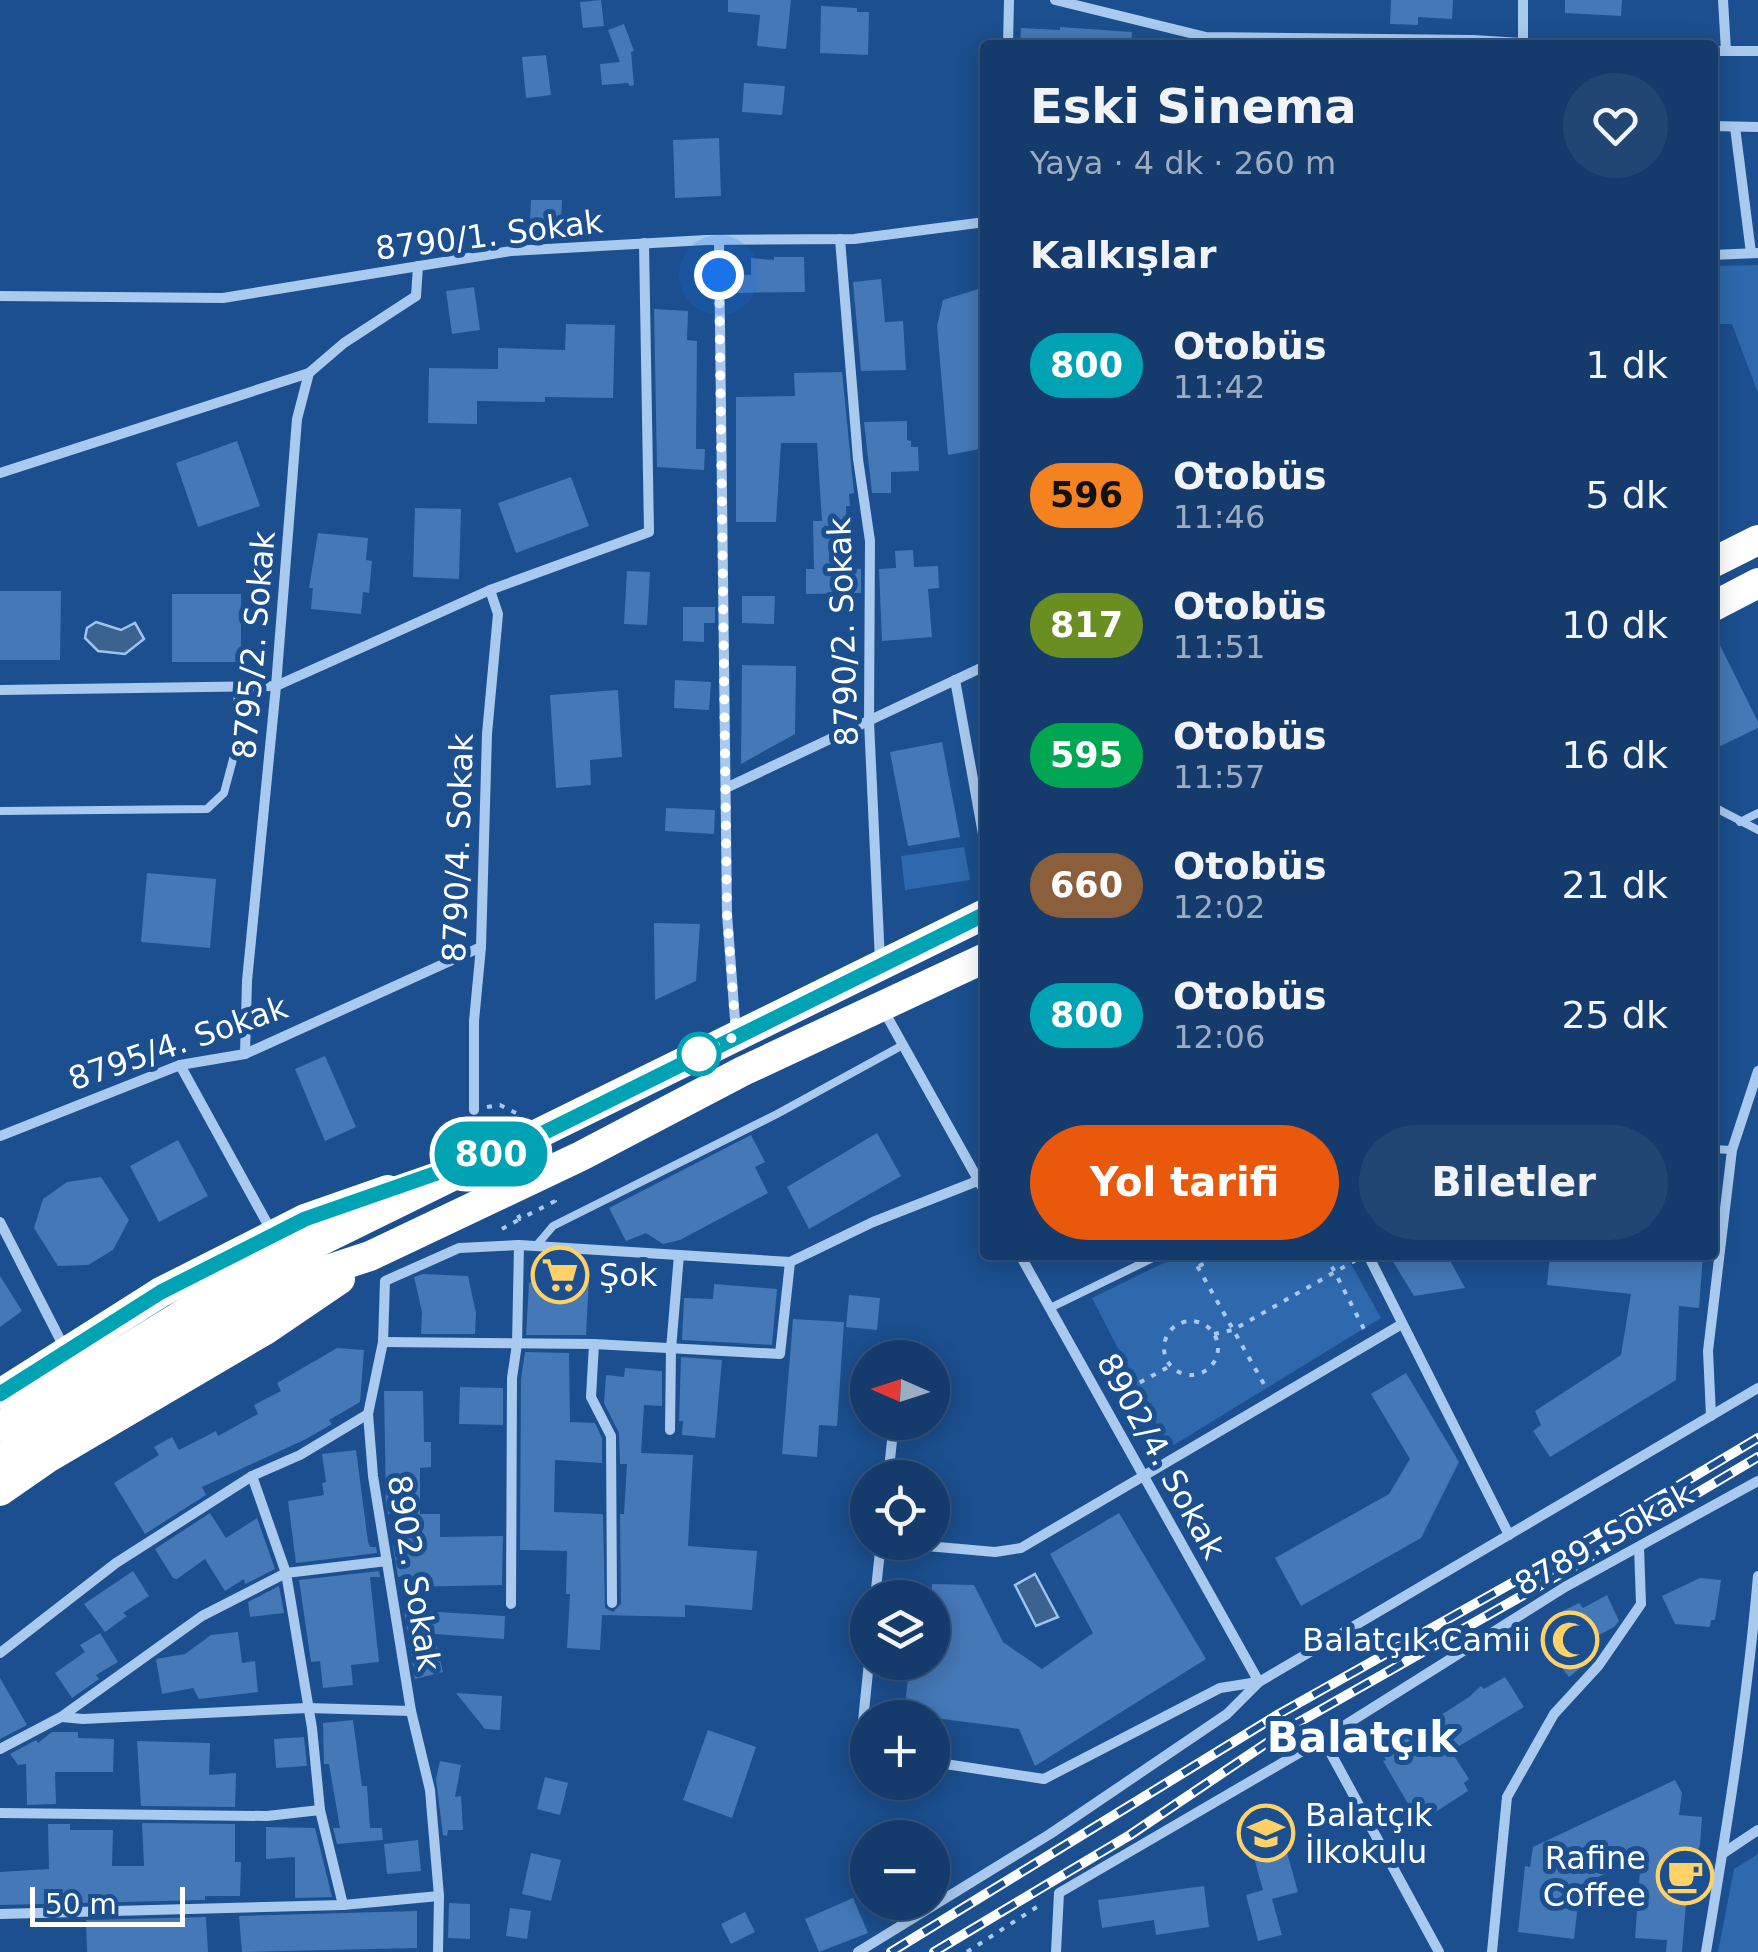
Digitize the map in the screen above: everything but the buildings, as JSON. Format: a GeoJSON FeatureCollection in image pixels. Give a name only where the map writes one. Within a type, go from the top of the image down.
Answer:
{"type":"FeatureCollection","features":[{"type":"Feature","properties":{"kind":"highway"},"geometry":{"type":"LineString","coordinates":[[1718,560],[1758,540]]}},
{"type":"Feature","properties":{"kind":"highway"},"geometry":{"type":"LineString","coordinates":[[1718,604],[1758,584]]}},
{"type":"Feature","properties":{"kind":"highway"},"geometry":{"type":"LineString","coordinates":[[0,1427],[182,1314],[266,1268],[980,916]]}},
{"type":"Feature","properties":{"kind":"highway"},"geometry":{"type":"LineString","coordinates":[[0,1460],[196,1337],[318,1273],[370,1256],[581,1156],[743,1070],[980,960]]}},
{"type":"Feature","properties":{"kind":"highway"},"geometry":{"type":"LineString","coordinates":[[0,1394],[161,1292],[305,1219],[523,1143]]}},
{"type":"Feature","properties":{"kind":"highway"},"geometry":{"type":"LineString","coordinates":[[0,1491],[49,1457],[265,1330],[330,1288],[370,1256]]}},
{"type":"Feature","properties":{"kind":"street"},"geometry":{"type":"LineString","coordinates":[[1008,40],[1009,0]]}},
{"type":"Feature","properties":{"kind":"street"},"geometry":{"type":"LineString","coordinates":[[1055,0],[1206,37],[1342,40]]}},
{"type":"Feature","properties":{"kind":"street"},"geometry":{"type":"LineString","coordinates":[[1523,0],[1523,40]]}},
{"type":"Feature","properties":{"kind":"street"},"geometry":{"type":"LineString","coordinates":[[1722,0],[1726,51]]}},
{"type":"Feature","properties":{"kind":"street"},"geometry":{"type":"LineString","coordinates":[[1718,51],[1758,52]]}},
{"type":"Feature","properties":{"kind":"street"},"geometry":{"type":"LineString","coordinates":[[1718,126],[1758,128]]}},
{"type":"Feature","properties":{"kind":"street"},"geometry":{"type":"LineString","coordinates":[[1718,254],[1754,253],[1735,127]]}},
{"type":"Feature","properties":{"kind":"street","name":"8790/1. Sokak"},"geometry":{"type":"LineString","coordinates":[[0,296],[223,298],[512,251],[719,240],[840,240],[980,223]]}},
{"type":"Feature","properties":{"kind":"street"},"geometry":{"type":"LineString","coordinates":[[719,240],[727,914],[736,1036]]}},
{"type":"Feature","properties":{"kind":"street","name":"8790/2. Sokak"},"geometry":{"type":"LineString","coordinates":[[840,240],[858,459],[870,541],[869,721],[880,965]]}},
{"type":"Feature","properties":{"kind":"street"},"geometry":{"type":"LineString","coordinates":[[0,690],[276,686],[490,590],[649,532],[644,243]]}},
{"type":"Feature","properties":{"kind":"street"},"geometry":{"type":"LineString","coordinates":[[0,472],[309,373],[344,344],[419,302],[418,266]]}},
{"type":"Feature","properties":{"kind":"street","name":"8795/2. Sokak"},"geometry":{"type":"LineString","coordinates":[[246,1054],[248,981],[297,419],[309,373]]}},
{"type":"Feature","properties":{"kind":"street","name":"8790/4. Sokak"},"geometry":{"type":"LineString","coordinates":[[474,1110],[474,1021],[481,947],[487,734],[498,614],[490,590]]}},
{"type":"Feature","properties":{"kind":"street"},"geometry":{"type":"LineString","coordinates":[[726,788],[980,668]]}},
{"type":"Feature","properties":{"kind":"street"},"geometry":{"type":"LineString","coordinates":[[955,680],[980,818]]}},
{"type":"Feature","properties":{"kind":"street","name":"8795/4. Sokak"},"geometry":{"type":"LineString","coordinates":[[0,1136],[180,1065],[246,1054],[481,947]]}},
{"type":"Feature","properties":{"kind":"street"},"geometry":{"type":"LineString","coordinates":[[882,1006],[980,1179]]}},
{"type":"Feature","properties":{"kind":"street"},"geometry":{"type":"LineString","coordinates":[[180,1065],[274,1235]]}},
{"type":"Feature","properties":{"kind":"street"},"geometry":{"type":"LineString","coordinates":[[1711,1416],[1708,1351],[1732,1150],[1757,1078]]}},
{"type":"Feature","properties":{"kind":"street"},"geometry":{"type":"LineString","coordinates":[[511,1604],[512,1378],[517,1344],[519,1246],[790,1262],[873,1222],[980,1185]]}},
{"type":"Feature","properties":{"kind":"street"},"geometry":{"type":"LineString","coordinates":[[0,1222],[67,1352]]}},
{"type":"Feature","properties":{"kind":"street","name":"8902. Sokak"},"geometry":{"type":"LineString","coordinates":[[438,1952],[439,1896],[430,1790],[411,1711],[372,1476],[368,1414],[383,1342],[385,1281],[459,1248],[519,1246]]}},
{"type":"Feature","properties":{"kind":"street"},"geometry":{"type":"LineString","coordinates":[[670,1430],[671,1349],[679,1256]]}},
{"type":"Feature","properties":{"kind":"street","name":"8902/4. Sokak"},"geometry":{"type":"LineString","coordinates":[[1023,1260],[1259,1682]]}},
{"type":"Feature","properties":{"kind":"street"},"geometry":{"type":"LineString","coordinates":[[1369,1260],[1509,1535]]}},
{"type":"Feature","properties":{"kind":"street"},"geometry":{"type":"LineString","coordinates":[[383,1342],[594,1344],[780,1354],[790,1262]]}},
{"type":"Feature","properties":{"kind":"street"},"geometry":{"type":"LineString","coordinates":[[877,1580],[881,1542],[995,1552],[1021,1548],[1402,1324]]}},
{"type":"Feature","properties":{"kind":"street"},"geometry":{"type":"LineString","coordinates":[[594,1344],[591,1397],[611,1436],[612,1603]]}},
{"type":"Feature","properties":{"kind":"street"},"geometry":{"type":"LineString","coordinates":[[858,1952],[1066,1823],[1227,1714],[1259,1682],[1758,1388]]}},
{"type":"Feature","properties":{"kind":"street"},"geometry":{"type":"LineString","coordinates":[[0,1652],[116,1563],[252,1476],[300,1455],[368,1414]]}},
{"type":"Feature","properties":{"kind":"street"},"geometry":{"type":"LineString","coordinates":[[252,1476],[286,1573],[320,1810],[343,1905]]}},
{"type":"Feature","properties":{"kind":"street","name":"8789. Sokak"},"geometry":{"type":"LineString","coordinates":[[1059,1893],[1323,1739],[1565,1587],[1758,1481]]}},
{"type":"Feature","properties":{"kind":"street"},"geometry":{"type":"LineString","coordinates":[[1492,1952],[1506,1797],[1554,1714],[1598,1665],[1641,1604],[1639,1547]]}},
{"type":"Feature","properties":{"kind":"street"},"geometry":{"type":"LineString","coordinates":[[0,1749],[61,1716],[202,1616],[286,1573],[387,1561]]}},
{"type":"Feature","properties":{"kind":"street"},"geometry":{"type":"LineString","coordinates":[[1706,1952],[1748,1688],[1758,1576]]}},
{"type":"Feature","properties":{"kind":"street"},"geometry":{"type":"LineString","coordinates":[[950,1765],[1044,1778],[1220,1688],[1259,1682]]}},
{"type":"Feature","properties":{"kind":"street"},"geometry":{"type":"LineString","coordinates":[[61,1716],[82,1719],[308,1708],[411,1711]]}},
{"type":"Feature","properties":{"kind":"street"},"geometry":{"type":"LineString","coordinates":[[1323,1739],[1439,1952]]}},
{"type":"Feature","properties":{"kind":"street"},"geometry":{"type":"LineString","coordinates":[[0,1813],[267,1816],[320,1810]]}},
{"type":"Feature","properties":{"kind":"street"},"geometry":{"type":"LineString","coordinates":[[1722,1854],[1758,1830]]}},
{"type":"Feature","properties":{"kind":"street"},"geometry":{"type":"LineString","coordinates":[[1056,1952],[1059,1893]]}},
{"type":"Feature","properties":{"kind":"street"},"geometry":{"type":"LineString","coordinates":[[0,1914],[343,1905],[439,1896]]}},
{"type":"Feature","properties":{"kind":"lane"},"geometry":{"type":"LineString","coordinates":[[0,811],[207,809],[224,793],[236,748],[238,686]]}},
{"type":"Feature","properties":{"kind":"lane"},"geometry":{"type":"LineString","coordinates":[[1718,809],[1758,830]]}},
{"type":"Feature","properties":{"kind":"lane"},"geometry":{"type":"LineString","coordinates":[[1740,822],[1758,813]]}},
{"type":"Feature","properties":{"kind":"lane"},"geometry":{"type":"LineString","coordinates":[[535,1246],[553,1226],[777,1114],[903,1044]]}},
{"type":"Feature","properties":{"kind":"lane"},"geometry":{"type":"LineString","coordinates":[[1718,1149],[1732,1150]]}},
{"type":"Feature","properties":{"kind":"lane"},"geometry":{"type":"LineString","coordinates":[[1050,1308],[1149,1260]]}},
{"type":"Feature","properties":{"kind":"path"},"geometry":{"type":"LineString","coordinates":[[1194,1260],[1273,1400]]}},
{"type":"Feature","properties":{"kind":"path"},"geometry":{"type":"LineString","coordinates":[[1198,1267],[1211,1260]]}},
{"type":"Feature","properties":{"kind":"path"},"geometry":{"type":"LineString","coordinates":[[1329,1260],[1371,1342]]}},
{"type":"Feature","properties":{"kind":"path"},"geometry":{"type":"LineString","coordinates":[[1214,1334],[1233,1330],[1357,1260]]}},
{"type":"Feature","properties":{"kind":"path"},"geometry":{"type":"LineString","coordinates":[[1200,1322],[1214,1334],[1218,1352],[1209,1368],[1193,1375],[1170,1366],[1164,1341],[1174,1326],[1200,1322]]}},
{"type":"Feature","properties":{"kind":"path"},"geometry":{"type":"LineString","coordinates":[[1103,1403],[1170,1366]]}},
{"type":"Feature","properties":{"kind":"path"},"geometry":{"type":"LineString","coordinates":[[967,1952],[1059,1893]]}},
{"type":"Feature","properties":{"kind":"shaded area"},"geometry":{"type":"Polygon","coordinates":[[[1758,265],[1758,393],[1732,324],[1718,324],[1718,266],[1758,265]]]}},
{"type":"Feature","properties":{"kind":"shaded area"},"geometry":{"type":"Polygon","coordinates":[[[96,622],[121,630],[135,623],[144,639],[125,654],[98,651],[85,638],[87,628],[96,622]]]}},
{"type":"Feature","properties":{"kind":"shaded area"},"geometry":{"type":"Polygon","coordinates":[[[964,847],[970,880],[905,890],[901,856],[964,847]]]}},
{"type":"Feature","properties":{"kind":"shaded area"},"geometry":{"type":"Polygon","coordinates":[[[1170,1260],[1349,1260],[1381,1318],[1169,1448],[1092,1298],[1170,1260]]]}},
{"type":"Feature","properties":{"kind":"shaded area"},"geometry":{"type":"Polygon","coordinates":[[[1035,1574],[1058,1617],[1036,1626],[1015,1585],[1035,1574]]]}},
{"type":"Feature","properties":{"kind":"shaded area"},"geometry":{"type":"Polygon","coordinates":[[[1758,1854],[1758,1952],[1718,1952],[1734,1869],[1758,1854]]]}},
{"type":"Feature","properties":{"kind":"railway"},"geometry":{"type":"LineString","coordinates":[[891,1952],[1279,1714],[1576,1547],[1758,1438]]}},
{"type":"Feature","properties":{"kind":"railway"},"geometry":{"type":"LineString","coordinates":[[934,1952],[1130,1835],[1292,1726],[1758,1457]]}},
{"type":"Feature","properties":{"kind":"bus line","name":"800"},"geometry":{"type":"LineString","coordinates":[[0,1394],[161,1292],[305,1219],[523,1143],[980,916]]}},
{"type":"Feature","properties":{"kind":"place","name":"Şok"},"geometry":{"type":"Point","coordinates":[560,1275]}},
{"type":"Feature","properties":{"kind":"place","name":"Balatçık Camii"},"geometry":{"type":"Point","coordinates":[1570,1640]}},
{"type":"Feature","properties":{"kind":"place","name":"Balatçık İlkokulu"},"geometry":{"type":"Point","coordinates":[1266,1833]}},
{"type":"Feature","properties":{"kind":"place","name":"Rafine Coffee"},"geometry":{"type":"Point","coordinates":[1685,1876]}},
{"type":"Feature","properties":{"kind":"district","name":"Balatçık"},"geometry":{"type":"Point","coordinates":[1362,1737]}},
{"type":"Feature","properties":{"kind":"route"},"geometry":{"type":"LineString","coordinates":[[699,1054],[736,1036],[727,914],[719,275]]}}]}
